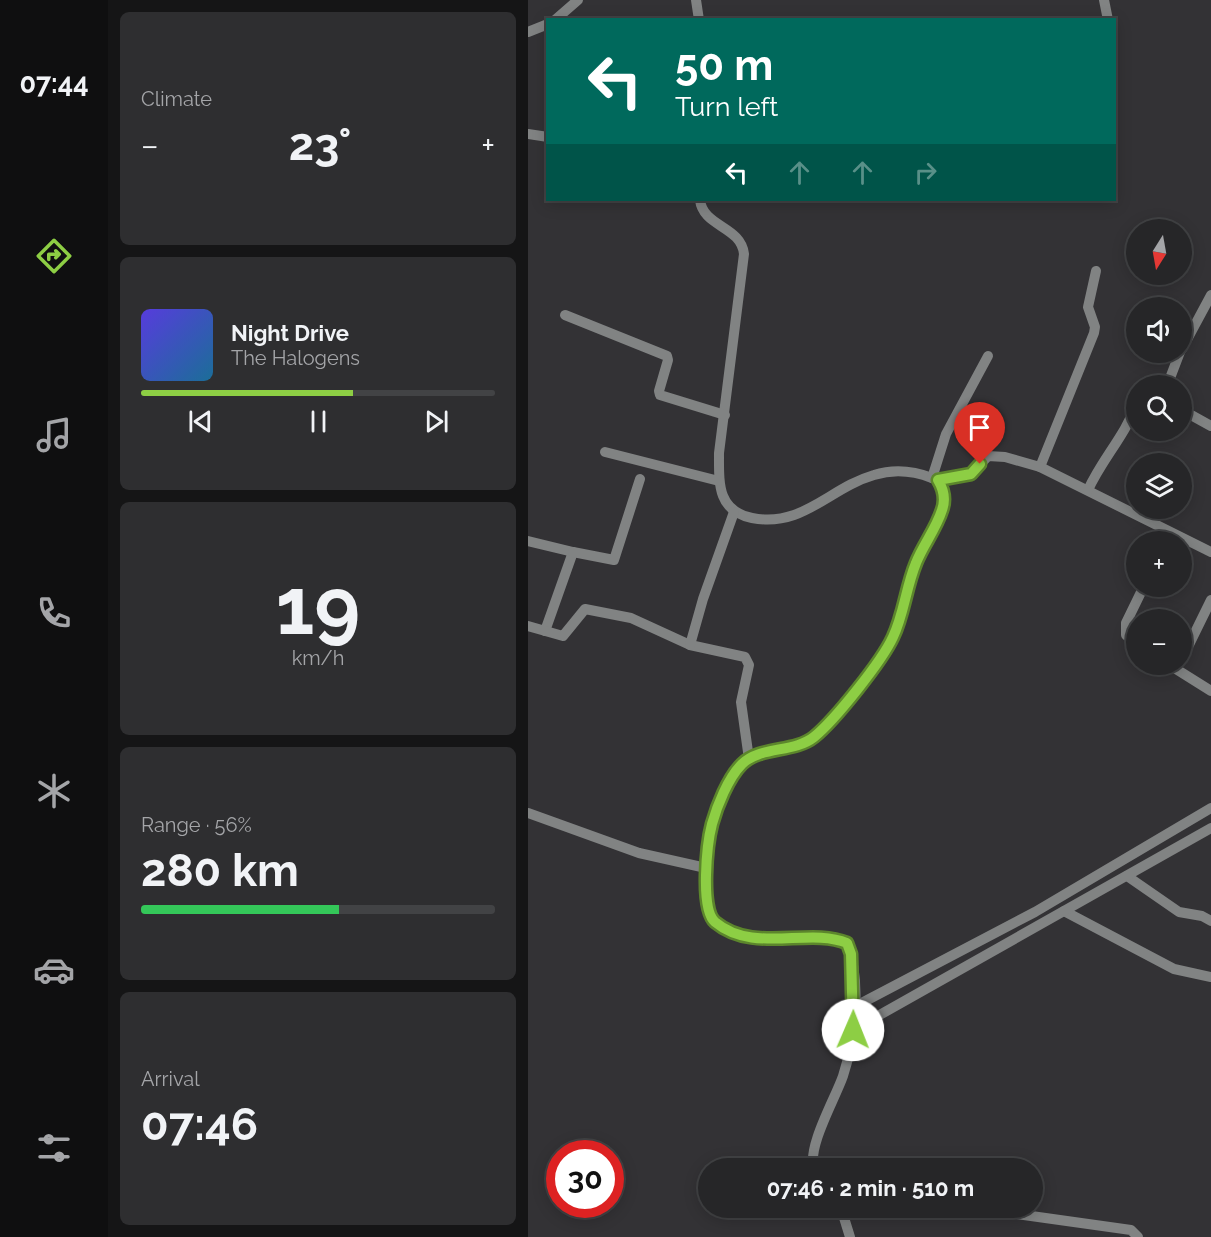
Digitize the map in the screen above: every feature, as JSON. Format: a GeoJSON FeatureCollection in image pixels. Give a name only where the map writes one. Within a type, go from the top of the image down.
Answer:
{"type":"FeatureCollection","features":[{"type":"Feature","properties":{"kind":"street"},"geometry":{"type":"LineString","coordinates":[[557,18],[578,0]]}},
{"type":"Feature","properties":{"kind":"street"},"geometry":{"type":"LineString","coordinates":[[696,0],[699,18]]}},
{"type":"Feature","properties":{"kind":"street"},"geometry":{"type":"LineString","coordinates":[[1104,0],[1108,18]]}},
{"type":"Feature","properties":{"kind":"street"},"geometry":{"type":"LineString","coordinates":[[528,32],[546,25]]}},
{"type":"Feature","properties":{"kind":"street"},"geometry":{"type":"LineString","coordinates":[[528,134],[546,137]]}},
{"type":"Feature","properties":{"kind":"street"},"geometry":{"type":"LineString","coordinates":[[700,201],[707,216],[738,237],[743,245],[719,453],[719,481],[722,495],[734,512],[763,520],[782,520],[808,510],[855,482],[874,475],[907,472],[935,479],[971,474],[988,456],[1005,457],[1040,467],[1143,520],[1171,531]]}},
{"type":"Feature","properties":{"kind":"street"},"geometry":{"type":"LineString","coordinates":[[1040,467],[1095,333],[1088,307],[1096,271]]}},
{"type":"Feature","properties":{"kind":"street"},"geometry":{"type":"LineString","coordinates":[[1192,330],[1211,295]]}},
{"type":"Feature","properties":{"kind":"street"},"geometry":{"type":"LineString","coordinates":[[565,315],[662,354],[668,360],[659,390],[660,395],[725,415]]}},
{"type":"Feature","properties":{"kind":"street"},"geometry":{"type":"LineString","coordinates":[[935,479],[946,434],[988,356]]}},
{"type":"Feature","properties":{"kind":"street"},"geometry":{"type":"LineString","coordinates":[[1192,416],[1211,426]]}},
{"type":"Feature","properties":{"kind":"street"},"geometry":{"type":"LineString","coordinates":[[1088,490],[1099,465],[1126,430]]}},
{"type":"Feature","properties":{"kind":"street"},"geometry":{"type":"LineString","coordinates":[[604,452],[719,481]]}},
{"type":"Feature","properties":{"kind":"street"},"geometry":{"type":"LineString","coordinates":[[528,541],[614,560],[640,479]]}},
{"type":"Feature","properties":{"kind":"street"},"geometry":{"type":"LineString","coordinates":[[813,1158],[813,1151],[842,1077],[853,1030],[855,1007],[851,954],[847,943],[837,939],[784,940],[749,937],[729,931],[713,920],[707,909],[706,868],[711,826],[734,776],[743,763],[749,759],[812,739],[880,659],[893,637],[917,560],[943,509],[944,491],[935,479]]}},
{"type":"Feature","properties":{"kind":"street"},"geometry":{"type":"LineString","coordinates":[[690,645],[703,599],[734,512]]}},
{"type":"Feature","properties":{"kind":"street"},"geometry":{"type":"LineString","coordinates":[[1192,542],[1211,552]]}},
{"type":"Feature","properties":{"kind":"street"},"geometry":{"type":"LineString","coordinates":[[545,631],[573,552]]}},
{"type":"Feature","properties":{"kind":"street"},"geometry":{"type":"LineString","coordinates":[[1192,638],[1211,600]]}},
{"type":"Feature","properties":{"kind":"street"},"geometry":{"type":"LineString","coordinates":[[528,626],[563,636],[585,609],[631,618],[690,645],[748,660],[741,702],[749,759]]}},
{"type":"Feature","properties":{"kind":"street"},"geometry":{"type":"LineString","coordinates":[[1188,675],[1211,691]]}},
{"type":"Feature","properties":{"kind":"street"},"geometry":{"type":"LineString","coordinates":[[855,1007],[1035,912],[1211,808]]}},
{"type":"Feature","properties":{"kind":"street"},"geometry":{"type":"LineString","coordinates":[[528,813],[639,853],[706,868]]}},
{"type":"Feature","properties":{"kind":"street"},"geometry":{"type":"LineString","coordinates":[[853,1030],[969,962],[1211,828]]}},
{"type":"Feature","properties":{"kind":"street"},"geometry":{"type":"LineString","coordinates":[[1127,876],[1179,912],[1202,916],[1211,921]]}},
{"type":"Feature","properties":{"kind":"street"},"geometry":{"type":"LineString","coordinates":[[1064,911],[1174,969],[1211,977]]}},
{"type":"Feature","properties":{"kind":"street"},"geometry":{"type":"LineString","coordinates":[[846,1218],[850,1237]]}},
{"type":"Feature","properties":{"kind":"street"},"geometry":{"type":"LineString","coordinates":[[1043,1218],[1131,1230],[1138,1237]]}},
{"type":"Feature","properties":{"kind":"route"},"geometry":{"type":"LineString","coordinates":[[853,1030],[855,1007],[851,954],[847,943],[837,939],[784,940],[749,937],[729,931],[713,920],[707,909],[706,868],[711,826],[734,776],[743,763],[753,757],[812,739],[880,659],[897,627],[907,587],[917,560],[943,509],[944,491],[938,480],[971,474],[980,464]]}}]}
